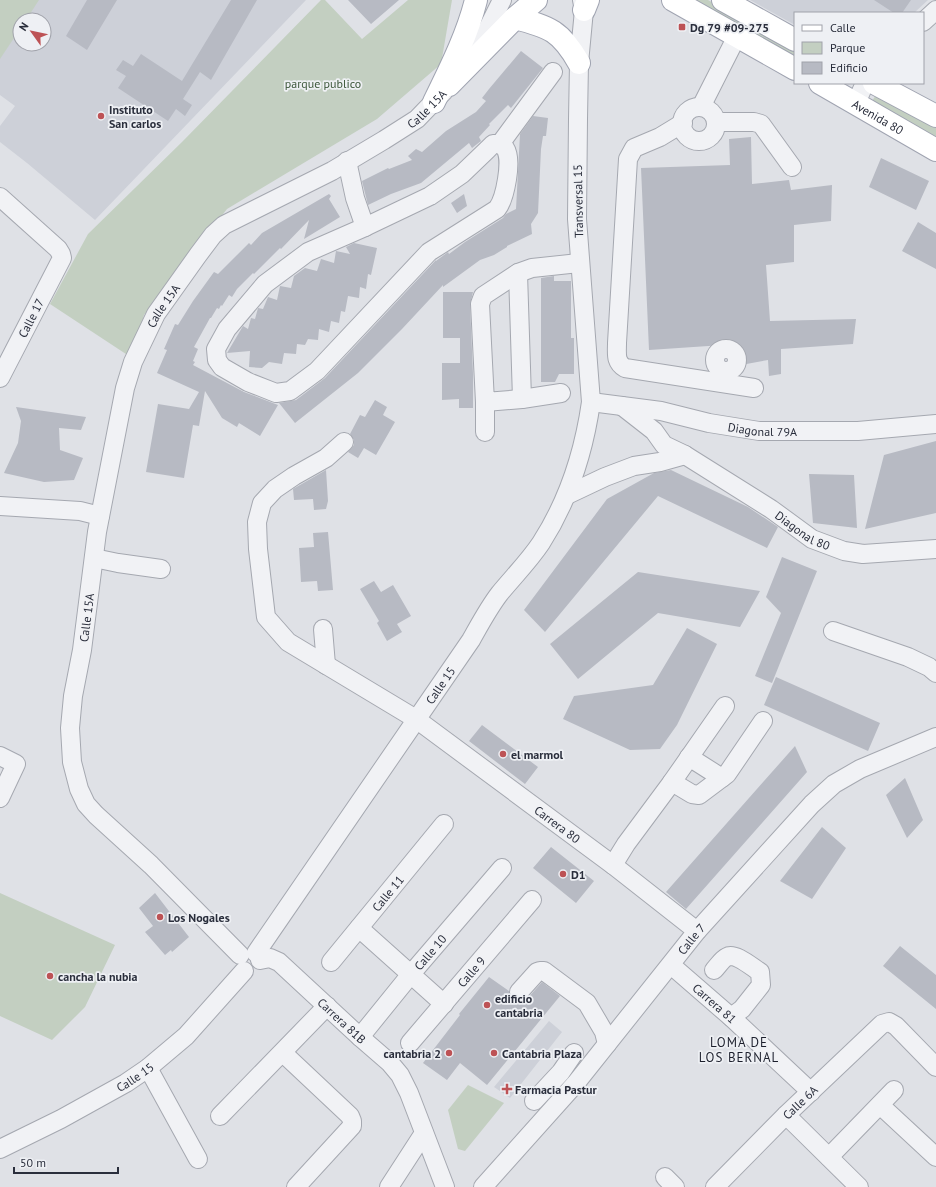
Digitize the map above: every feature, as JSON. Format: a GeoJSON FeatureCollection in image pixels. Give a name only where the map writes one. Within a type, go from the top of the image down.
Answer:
{"type":"FeatureCollection","features":[{"type":"Feature","properties":{"kind":"main road"},"geometry":{"type":"LineString","coordinates":[[434,102],[460,48],[476,0]]}},
{"type":"Feature","properties":{"kind":"main road"},"geometry":{"type":"LineString","coordinates":[[449,85],[515,18],[536,0]]}},
{"type":"Feature","properties":{"kind":"main road"},"geometry":{"type":"LineString","coordinates":[[673,0],[794,68]]}},
{"type":"Feature","properties":{"kind":"main road"},"geometry":{"type":"LineString","coordinates":[[723,0],[794,39]]}},
{"type":"Feature","properties":{"kind":"main road"},"geometry":{"type":"LineString","coordinates":[[515,18],[549,28],[566,43],[579,63]]}},
{"type":"Feature","properties":{"kind":"main road","name":"Avenida 80"},"geometry":{"type":"LineString","coordinates":[[822,84],[936,150]]}},
{"type":"Feature","properties":{"kind":"main road"},"geometry":{"type":"LineString","coordinates":[[876,84],[936,116]]}},
{"type":"Feature","properties":{"kind":"street","name":"Calle 15A"},"geometry":{"type":"LineString","coordinates":[[250,960],[86,804],[79,789],[72,762],[70,728],[73,696],[82,650],[100,516],[125,388],[133,362],[156,314],[213,235],[224,225],[332,171],[418,119],[449,85],[485,34],[502,0]]}},
{"type":"Feature","properties":{"kind":"street","name":"Transversal 15"},"geometry":{"type":"LineString","coordinates":[[585,3],[579,63],[577,211],[579,263],[591,402]]}},
{"type":"Feature","properties":{"kind":"street"},"geometry":{"type":"LineString","coordinates":[[924,21],[936,10]]}},
{"type":"Feature","properties":{"kind":"street"},"geometry":{"type":"LineString","coordinates":[[701,107],[737,36]]}},
{"type":"Feature","properties":{"kind":"street"},"geometry":{"type":"LineString","coordinates":[[500,144],[553,72]]}},
{"type":"Feature","properties":{"kind":"street"},"geometry":{"type":"LineString","coordinates":[[856,103],[865,84]]}},
{"type":"Feature","properties":{"kind":"street"},"geometry":{"type":"LineString","coordinates":[[701,107],[711,112],[716,122],[714,133],[705,140],[699,141],[689,137],[683,128],[684,118],[691,109],[701,107]]}},
{"type":"Feature","properties":{"kind":"street"},"geometry":{"type":"LineString","coordinates":[[716,122],[754,122],[761,124],[792,167]]}},
{"type":"Feature","properties":{"kind":"street"},"geometry":{"type":"LineString","coordinates":[[683,123],[660,137],[634,148],[628,159],[617,360],[620,365],[625,368],[720,376],[754,388]]}},
{"type":"Feature","properties":{"kind":"street"},"geometry":{"type":"LineString","coordinates":[[493,144],[500,144],[505,148],[508,155],[506,186],[501,204],[497,209],[429,252],[317,372],[290,391],[276,393],[248,382],[222,367],[217,360],[216,350],[227,329],[265,284],[308,252],[365,227],[430,196],[462,174],[493,144]]}},
{"type":"Feature","properties":{"kind":"street"},"geometry":{"type":"LineString","coordinates":[[347,161],[355,198],[365,227]]}},
{"type":"Feature","properties":{"kind":"street","name":"Calle 17"},"geometry":{"type":"LineString","coordinates":[[0,378],[62,258],[62,254],[58,249],[1,201]]}},
{"type":"Feature","properties":{"kind":"street"},"geometry":{"type":"LineString","coordinates":[[485,432],[480,304],[482,296],[518,273],[532,268],[579,263]]}},
{"type":"Feature","properties":{"kind":"street"},"geometry":{"type":"LineString","coordinates":[[518,273],[522,399]]}},
{"type":"Feature","properties":{"kind":"street"},"geometry":{"type":"LineString","coordinates":[[485,402],[522,399],[561,393]]}},
{"type":"Feature","properties":{"kind":"street","name":"Diagonal 79A"},"geometry":{"type":"LineString","coordinates":[[591,402],[661,411],[709,423],[759,431],[858,431],[936,424]]}},
{"type":"Feature","properties":{"kind":"street","name":"Calle 15"},"geometry":{"type":"LineString","coordinates":[[0,1149],[87,1105],[126,1083],[148,1068],[186,1036],[250,960],[471,640],[484,617],[500,594],[531,557],[542,541],[567,494],[587,429],[591,402]]}},
{"type":"Feature","properties":{"kind":"street","name":"Diagonal 80"},"geometry":{"type":"LineString","coordinates":[[622,406],[654,431],[664,445],[685,455],[771,509],[812,539],[844,552],[863,554],[936,549]]}},
{"type":"Feature","properties":{"kind":"street"},"geometry":{"type":"LineString","coordinates":[[654,431],[661,411]]}},
{"type":"Feature","properties":{"kind":"street","name":"Carrera 80"},"geometry":{"type":"LineString","coordinates":[[344,442],[326,458],[294,476],[275,489],[262,503],[257,522],[258,549],[266,617],[288,642],[416,719],[613,865],[697,931]]}},
{"type":"Feature","properties":{"kind":"street"},"geometry":{"type":"LineString","coordinates":[[567,494],[605,476],[634,466],[660,462],[685,455]]}},
{"type":"Feature","properties":{"kind":"street"},"geometry":{"type":"LineString","coordinates":[[0,506],[80,512],[100,516]]}},
{"type":"Feature","properties":{"kind":"street"},"geometry":{"type":"LineString","coordinates":[[94,558],[161,569]]}},
{"type":"Feature","properties":{"kind":"street"},"geometry":{"type":"LineString","coordinates":[[323,629],[326,665]]}},
{"type":"Feature","properties":{"kind":"street"},"geometry":{"type":"LineString","coordinates":[[833,631],[908,657],[929,667],[936,673]]}},
{"type":"Feature","properties":{"kind":"street"},"geometry":{"type":"LineString","coordinates":[[613,865],[626,844],[672,782],[725,706]]}},
{"type":"Feature","properties":{"kind":"street"},"geometry":{"type":"LineString","coordinates":[[672,782],[692,794],[699,795],[727,774],[762,721]]}},
{"type":"Feature","properties":{"kind":"street","name":"Calle 7"},"geometry":{"type":"LineString","coordinates":[[483,1187],[576,1083],[697,931],[812,804],[834,784],[860,769],[936,737]]}},
{"type":"Feature","properties":{"kind":"street"},"geometry":{"type":"LineString","coordinates":[[0,756],[16,764],[0,798]]}},
{"type":"Feature","properties":{"kind":"street"},"geometry":{"type":"LineString","coordinates":[[689,757],[722,778]]}},
{"type":"Feature","properties":{"kind":"street","name":"Calle 11"},"geometry":{"type":"LineString","coordinates":[[331,962],[444,824]]}},
{"type":"Feature","properties":{"kind":"street","name":"Calle 10"},"geometry":{"type":"LineString","coordinates":[[360,1037],[411,974],[502,868]]}},
{"type":"Feature","properties":{"kind":"street","name":"Calle 9"},"geometry":{"type":"LineString","coordinates":[[410,1043],[532,900]]}},
{"type":"Feature","properties":{"kind":"street"},"geometry":{"type":"LineString","coordinates":[[359,928],[444,1004]]}},
{"type":"Feature","properties":{"kind":"street"},"geometry":{"type":"LineString","coordinates":[[714,970],[725,957],[730,955],[738,957],[760,972],[761,985],[742,1009],[731,1018]]}},
{"type":"Feature","properties":{"kind":"street","name":"Carrera 81B"},"geometry":{"type":"LineString","coordinates":[[250,960],[270,958],[279,962],[360,1037],[390,1062],[400,1075],[409,1093],[445,1187]]}},
{"type":"Feature","properties":{"kind":"street","name":"Carrera 81"},"geometry":{"type":"LineString","coordinates":[[671,965],[811,1092]]}},
{"type":"Feature","properties":{"kind":"street"},"geometry":{"type":"LineString","coordinates":[[519,992],[537,972],[544,970],[587,1003],[604,1032],[607,1044]]}},
{"type":"Feature","properties":{"kind":"street"},"geometry":{"type":"LineString","coordinates":[[220,1116],[327,1006]]}},
{"type":"Feature","properties":{"kind":"street","name":"Calle 6A"},"geometry":{"type":"LineString","coordinates":[[715,1187],[786,1115],[882,1024],[889,1022],[896,1026],[936,1067]]}},
{"type":"Feature","properties":{"kind":"street"},"geometry":{"type":"LineString","coordinates":[[283,1052],[350,1116],[352,1121],[352,1126],[296,1187]]}},
{"type":"Feature","properties":{"kind":"street"},"geometry":{"type":"LineString","coordinates":[[534,1101],[561,1072],[574,1053]]}},
{"type":"Feature","properties":{"kind":"street"},"geometry":{"type":"LineString","coordinates":[[148,1068],[198,1159]]}},
{"type":"Feature","properties":{"kind":"street"},"geometry":{"type":"LineString","coordinates":[[561,1072],[576,1083]]}},
{"type":"Feature","properties":{"kind":"street"},"geometry":{"type":"LineString","coordinates":[[829,1157],[894,1090]]}},
{"type":"Feature","properties":{"kind":"street"},"geometry":{"type":"LineString","coordinates":[[880,1104],[936,1157]]}},
{"type":"Feature","properties":{"kind":"street"},"geometry":{"type":"LineString","coordinates":[[786,1115],[859,1187]]}},
{"type":"Feature","properties":{"kind":"street"},"geometry":{"type":"LineString","coordinates":[[389,1187],[424,1133]]}},
{"type":"Feature","properties":{"kind":"shaded area","name":"Instituto San carlos"},"geometry":{"type":"Polygon","coordinates":[[[0,0],[306,0],[95,220],[0,142],[0,126],[15,106],[0,95],[0,0]]]}},
{"type":"Feature","properties":{"kind":"shaded area"},"geometry":{"type":"Polygon","coordinates":[[[750,0],[928,0],[915,12],[794,12],[794,24],[750,0]]]}},
{"type":"Feature","properties":{"kind":"shaded area","name":"Cantabria Plaza"},"geometry":{"type":"Polygon","coordinates":[[[549,1021],[562,1032],[510,1098],[494,1087],[549,1021]]]}},
{"type":"Feature","properties":{"kind":"green space"},"geometry":{"type":"Polygon","coordinates":[[[0,0],[39,0],[31,12],[12,12],[12,41],[0,59],[0,0]]]}},
{"type":"Feature","properties":{"kind":"green space","name":"parque publico"},"geometry":{"type":"Polygon","coordinates":[[[321,0],[325,0],[362,39],[408,0],[452,0],[441,64],[377,119],[227,209],[144,315],[132,358],[50,304],[88,234],[182,142],[321,0]]]}},
{"type":"Feature","properties":{"kind":"green space"},"geometry":{"type":"Polygon","coordinates":[[[686,0],[708,0],[794,48],[794,61],[686,0]]]}},
{"type":"Feature","properties":{"kind":"green space"},"geometry":{"type":"Polygon","coordinates":[[[876,95],[936,128],[936,142],[870,104],[876,95]]]}},
{"type":"Feature","properties":{"kind":"green space","name":"cancha la nubia"},"geometry":{"type":"Polygon","coordinates":[[[0,893],[115,945],[85,1007],[52,1040],[0,1016],[0,893]]]}},
{"type":"Feature","properties":{"kind":"green space"},"geometry":{"type":"Polygon","coordinates":[[[468,1085],[504,1103],[465,1151],[458,1149],[448,1110],[468,1085]]]}},
{"type":"Feature","properties":{"kind":"building"},"geometry":{"type":"Polygon","coordinates":[[[87,0],[117,0],[87,50],[66,36],[87,0]]]}},
{"type":"Feature","properties":{"kind":"building"},"geometry":{"type":"Polygon","coordinates":[[[231,0],[257,0],[211,80],[200,72],[183,99],[192,105],[185,116],[176,109],[168,121],[118,88],[126,76],[116,70],[123,60],[133,66],[141,54],[182,81],[231,0]]]}},
{"type":"Feature","properties":{"kind":"building"},"geometry":{"type":"Polygon","coordinates":[[[348,0],[399,0],[371,24],[348,0]]]}},
{"type":"Feature","properties":{"kind":"building"},"geometry":{"type":"Polygon","coordinates":[[[874,0],[911,0],[903,12],[892,12],[874,0]]]}},
{"type":"Feature","properties":{"kind":"building"},"geometry":{"type":"Polygon","coordinates":[[[521,51],[543,68],[511,108],[508,105],[489,124],[490,125],[479,137],[481,141],[472,148],[469,143],[421,183],[391,194],[368,205],[362,181],[388,168],[389,169],[412,160],[408,156],[416,149],[422,152],[446,131],[476,112],[486,101],[482,98],[521,51]]]}},
{"type":"Feature","properties":{"kind":"building"},"geometry":{"type":"Polygon","coordinates":[[[533,116],[548,118],[546,136],[543,136],[541,149],[538,213],[531,224],[532,234],[507,246],[494,255],[480,260],[443,287],[443,285],[358,373],[295,423],[279,403],[296,400],[325,378],[436,260],[448,252],[449,254],[503,218],[506,214],[516,209],[520,134],[533,116]]]}},
{"type":"Feature","properties":{"kind":"building"},"geometry":{"type":"Polygon","coordinates":[[[751,137],[752,184],[789,180],[791,190],[832,185],[831,221],[794,225],[794,262],[766,265],[770,321],[856,319],[853,344],[781,349],[781,374],[769,376],[768,360],[741,365],[738,344],[649,350],[641,168],[730,165],[729,139],[751,137]]]}},
{"type":"Feature","properties":{"kind":"building"},"geometry":{"type":"Polygon","coordinates":[[[881,158],[929,181],[916,210],[869,187],[881,158]]]}},
{"type":"Feature","properties":{"kind":"building"},"geometry":{"type":"Polygon","coordinates":[[[329,194],[331,196],[329,199],[340,217],[304,239],[309,220],[281,249],[280,248],[237,289],[232,297],[229,295],[222,306],[221,305],[219,309],[217,308],[194,347],[198,349],[193,365],[244,392],[278,405],[260,436],[239,423],[237,427],[222,418],[205,391],[199,426],[193,425],[184,478],[146,472],[158,404],[189,409],[199,392],[157,373],[167,350],[164,349],[175,324],[178,325],[214,272],[218,274],[249,243],[251,245],[262,233],[329,194]]]}},
{"type":"Feature","properties":{"kind":"building"},"geometry":{"type":"Polygon","coordinates":[[[464,194],[467,206],[457,213],[451,203],[464,194]]]}},
{"type":"Feature","properties":{"kind":"building"},"geometry":{"type":"Polygon","coordinates":[[[918,222],[936,233],[936,269],[902,251],[918,222]]]}},
{"type":"Feature","properties":{"kind":"building"},"geometry":{"type":"Polygon","coordinates":[[[354,243],[377,248],[371,275],[368,274],[366,289],[360,287],[359,298],[348,296],[345,312],[341,311],[339,323],[331,321],[329,332],[319,329],[318,340],[308,339],[305,345],[297,344],[296,354],[284,353],[282,364],[269,362],[262,368],[249,367],[250,351],[227,353],[243,326],[248,329],[251,318],[255,319],[258,308],[263,309],[268,297],[277,300],[280,286],[291,288],[294,276],[305,268],[317,271],[321,259],[334,263],[336,251],[350,254],[346,247],[354,243]]]}},
{"type":"Feature","properties":{"kind":"building"},"geometry":{"type":"Polygon","coordinates":[[[554,276],[554,281],[571,281],[571,338],[574,338],[574,374],[559,374],[555,382],[541,382],[541,278],[554,276]]]}},
{"type":"Feature","properties":{"kind":"building"},"geometry":{"type":"Polygon","coordinates":[[[443,292],[473,292],[470,305],[473,408],[459,408],[459,399],[442,400],[442,363],[460,363],[460,338],[443,338],[443,292]]]}},
{"type":"Feature","properties":{"kind":"building"},"geometry":{"type":"Polygon","coordinates":[[[375,400],[387,407],[383,415],[395,422],[376,455],[364,448],[358,458],[348,452],[354,445],[354,440],[350,434],[360,415],[365,417],[375,400]]]}},
{"type":"Feature","properties":{"kind":"building"},"geometry":{"type":"Polygon","coordinates":[[[16,407],[86,417],[81,430],[59,428],[60,450],[83,458],[74,480],[44,482],[4,473],[18,443],[21,421],[16,407]]]}},
{"type":"Feature","properties":{"kind":"building"},"geometry":{"type":"Polygon","coordinates":[[[936,441],[936,513],[865,529],[884,455],[936,441]]]}},
{"type":"Feature","properties":{"kind":"building"},"geometry":{"type":"Polygon","coordinates":[[[326,470],[328,501],[326,509],[314,510],[313,499],[294,500],[293,489],[326,470]]]}},
{"type":"Feature","properties":{"kind":"building"},"geometry":{"type":"Polygon","coordinates":[[[671,470],[748,507],[778,527],[767,548],[658,496],[545,632],[524,610],[607,499],[654,473],[671,470]]]}},
{"type":"Feature","properties":{"kind":"building"},"geometry":{"type":"Polygon","coordinates":[[[809,474],[854,475],[857,528],[813,523],[809,474]]]}},
{"type":"Feature","properties":{"kind":"building"},"geometry":{"type":"Polygon","coordinates":[[[328,532],[333,590],[318,591],[317,581],[301,582],[299,548],[314,547],[313,533],[328,532]]]}},
{"type":"Feature","properties":{"kind":"building"},"geometry":{"type":"Polygon","coordinates":[[[782,557],[817,571],[772,683],[755,676],[781,613],[766,597],[782,557]]]}},
{"type":"Feature","properties":{"kind":"building"},"geometry":{"type":"Polygon","coordinates":[[[638,572],[760,591],[740,627],[658,613],[578,679],[550,644],[638,572]]]}},
{"type":"Feature","properties":{"kind":"building"},"geometry":{"type":"Polygon","coordinates":[[[374,581],[381,592],[393,585],[411,616],[397,624],[402,632],[387,641],[377,623],[379,621],[360,589],[374,581]]]}},
{"type":"Feature","properties":{"kind":"building"},"geometry":{"type":"Polygon","coordinates":[[[687,628],[717,644],[677,725],[660,749],[630,750],[563,719],[574,696],[653,685],[687,628]]]}},
{"type":"Feature","properties":{"kind":"building"},"geometry":{"type":"Polygon","coordinates":[[[776,677],[880,723],[868,751],[764,705],[776,677]]]}},
{"type":"Feature","properties":{"kind":"building","name":"el marmol"},"geometry":{"type":"Polygon","coordinates":[[[482,725],[538,767],[525,784],[469,741],[482,725]]]}},
{"type":"Feature","properties":{"kind":"building"},"geometry":{"type":"Polygon","coordinates":[[[795,746],[807,772],[686,909],[666,892],[795,746]]]}},
{"type":"Feature","properties":{"kind":"building"},"geometry":{"type":"Polygon","coordinates":[[[905,778],[923,820],[907,838],[886,795],[905,778]]]}},
{"type":"Feature","properties":{"kind":"building"},"geometry":{"type":"Polygon","coordinates":[[[822,827],[846,848],[812,899],[780,881],[822,827]]]}},
{"type":"Feature","properties":{"kind":"building","name":"D1"},"geometry":{"type":"Polygon","coordinates":[[[551,847],[594,881],[576,903],[533,868],[551,847]]]}},
{"type":"Feature","properties":{"kind":"building","name":"Los Nogales"},"geometry":{"type":"Polygon","coordinates":[[[155,893],[189,937],[172,952],[171,950],[165,955],[145,932],[153,926],[139,908],[155,893]]]}},
{"type":"Feature","properties":{"kind":"building"},"geometry":{"type":"Polygon","coordinates":[[[900,946],[936,975],[936,1009],[883,966],[900,946]]]}},
{"type":"Feature","properties":{"kind":"building"},"geometry":{"type":"Polygon","coordinates":[[[489,977],[509,991],[509,996],[516,1002],[522,1002],[527,999],[542,982],[560,996],[487,1085],[460,1063],[447,1080],[423,1063],[460,1015],[459,1014],[489,977]]]}},
{"type":"Feature","properties":{"kind":"place","name":"Dg 79 #09-275"},"geometry":{"type":"Point","coordinates":[682,27]}},
{"type":"Feature","properties":{"kind":"place","name":"Instituto San carlos"},"geometry":{"type":"Point","coordinates":[101,116]}},
{"type":"Feature","properties":{"kind":"place","name":"el marmol"},"geometry":{"type":"Point","coordinates":[503,754]}},
{"type":"Feature","properties":{"kind":"place","name":"D1"},"geometry":{"type":"Point","coordinates":[563,874]}},
{"type":"Feature","properties":{"kind":"place","name":"Los Nogales"},"geometry":{"type":"Point","coordinates":[160,917]}},
{"type":"Feature","properties":{"kind":"place","name":"cancha la nubia"},"geometry":{"type":"Point","coordinates":[50,976]}},
{"type":"Feature","properties":{"kind":"place","name":"edificio cantabria"},"geometry":{"type":"Point","coordinates":[487,1005]}},
{"type":"Feature","properties":{"kind":"place","name":"cantabria 2"},"geometry":{"type":"Point","coordinates":[449,1053]}},
{"type":"Feature","properties":{"kind":"place","name":"Cantabria Plaza"},"geometry":{"type":"Point","coordinates":[494,1053]}},
{"type":"Feature","properties":{"kind":"place","name":"Farmacia Pastur"},"geometry":{"type":"Point","coordinates":[507,1089]}},
{"type":"Feature","properties":{"kind":"district","name":"LOMA DE LOS BERNAL"},"geometry":{"type":"Point","coordinates":[739,1050]}}]}
